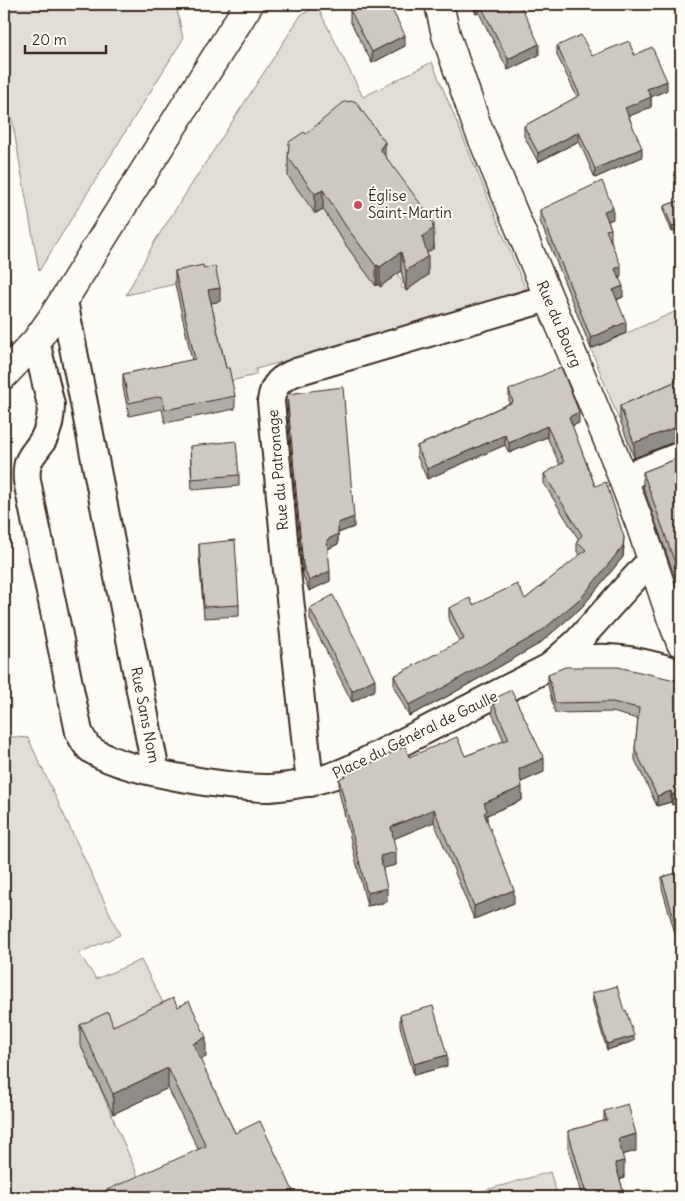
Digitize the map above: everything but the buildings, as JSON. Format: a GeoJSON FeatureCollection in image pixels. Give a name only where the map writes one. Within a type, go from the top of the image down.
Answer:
{"type":"FeatureCollection","features":[{"type":"Feature","properties":{"kind":"street"},"geometry":{"type":"LineString","coordinates":[[4,376],[36,341],[64,301],[249,4]]}},
{"type":"Feature","properties":{"kind":"street","name":"Rue du Bourg"},"geometry":{"type":"LineString","coordinates":[[439,4],[446,35],[469,104],[548,298],[594,403],[623,478],[681,643]]}},
{"type":"Feature","properties":{"kind":"street","name":"Rue du Patronage"},"geometry":{"type":"LineString","coordinates":[[310,783],[274,429],[272,401],[275,386],[280,380],[296,372],[548,298]]}},
{"type":"Feature","properties":{"kind":"street","name":"Rue Sans Nom"},"geometry":{"type":"LineString","coordinates":[[36,341],[51,405],[50,421],[42,442],[30,458],[26,470],[27,481],[79,732],[83,740],[95,752],[120,762],[156,772],[64,301]]}},
{"type":"Feature","properties":{"kind":"street"},"geometry":{"type":"LineString","coordinates":[[42,442],[56,435],[70,432],[86,439],[93,450]]}},
{"type":"Feature","properties":{"kind":"street"},"geometry":{"type":"LineString","coordinates":[[623,478],[681,455]]}},
{"type":"Feature","properties":{"kind":"street","name":"Place du Général de Gaulle"},"geometry":{"type":"LineString","coordinates":[[549,667],[577,642],[651,560]]}},
{"type":"Feature","properties":{"kind":"street","name":"Place du Général de Gaulle"},"geometry":{"type":"LineString","coordinates":[[156,772],[223,785],[254,788],[285,787],[310,783],[337,775],[365,762],[549,667],[566,661],[578,658],[608,658],[637,661],[681,673]]}},
{"type":"Feature","properties":{"kind":"shaded area"},"geometry":{"type":"Polygon","coordinates":[[[4,4],[176,4],[183,39],[39,271],[4,75],[4,4]]]}},
{"type":"Feature","properties":{"kind":"shaded area"},"geometry":{"type":"Polygon","coordinates":[[[317,6],[363,97],[432,62],[526,290],[396,331],[256,369],[256,375],[226,382],[203,278],[126,295],[155,241],[301,15],[317,6]],[[301,193],[314,208],[312,210],[314,214],[324,208],[331,218],[329,219],[331,222],[333,221],[397,273],[403,283],[401,287],[403,289],[405,287],[406,290],[409,289],[408,286],[415,260],[434,244],[301,193]]]}},
{"type":"Feature","properties":{"kind":"shaded area"},"geometry":{"type":"Polygon","coordinates":[[[681,309],[681,394],[619,420],[591,349],[681,309]]]}},
{"type":"Feature","properties":{"kind":"shaded area"},"geometry":{"type":"Polygon","coordinates":[[[4,736],[28,738],[120,935],[79,953],[96,979],[141,960],[171,1018],[81,1044],[141,1183],[111,1197],[4,1197],[4,736]]]}},
{"type":"Feature","properties":{"kind":"shaded area"},"geometry":{"type":"Polygon","coordinates":[[[550,1172],[558,1197],[461,1197],[550,1172]]]}},
{"type":"Feature","properties":{"kind":"place","name":"Église Saint-Martin"},"geometry":{"type":"Point","coordinates":[358,205]}}]}
